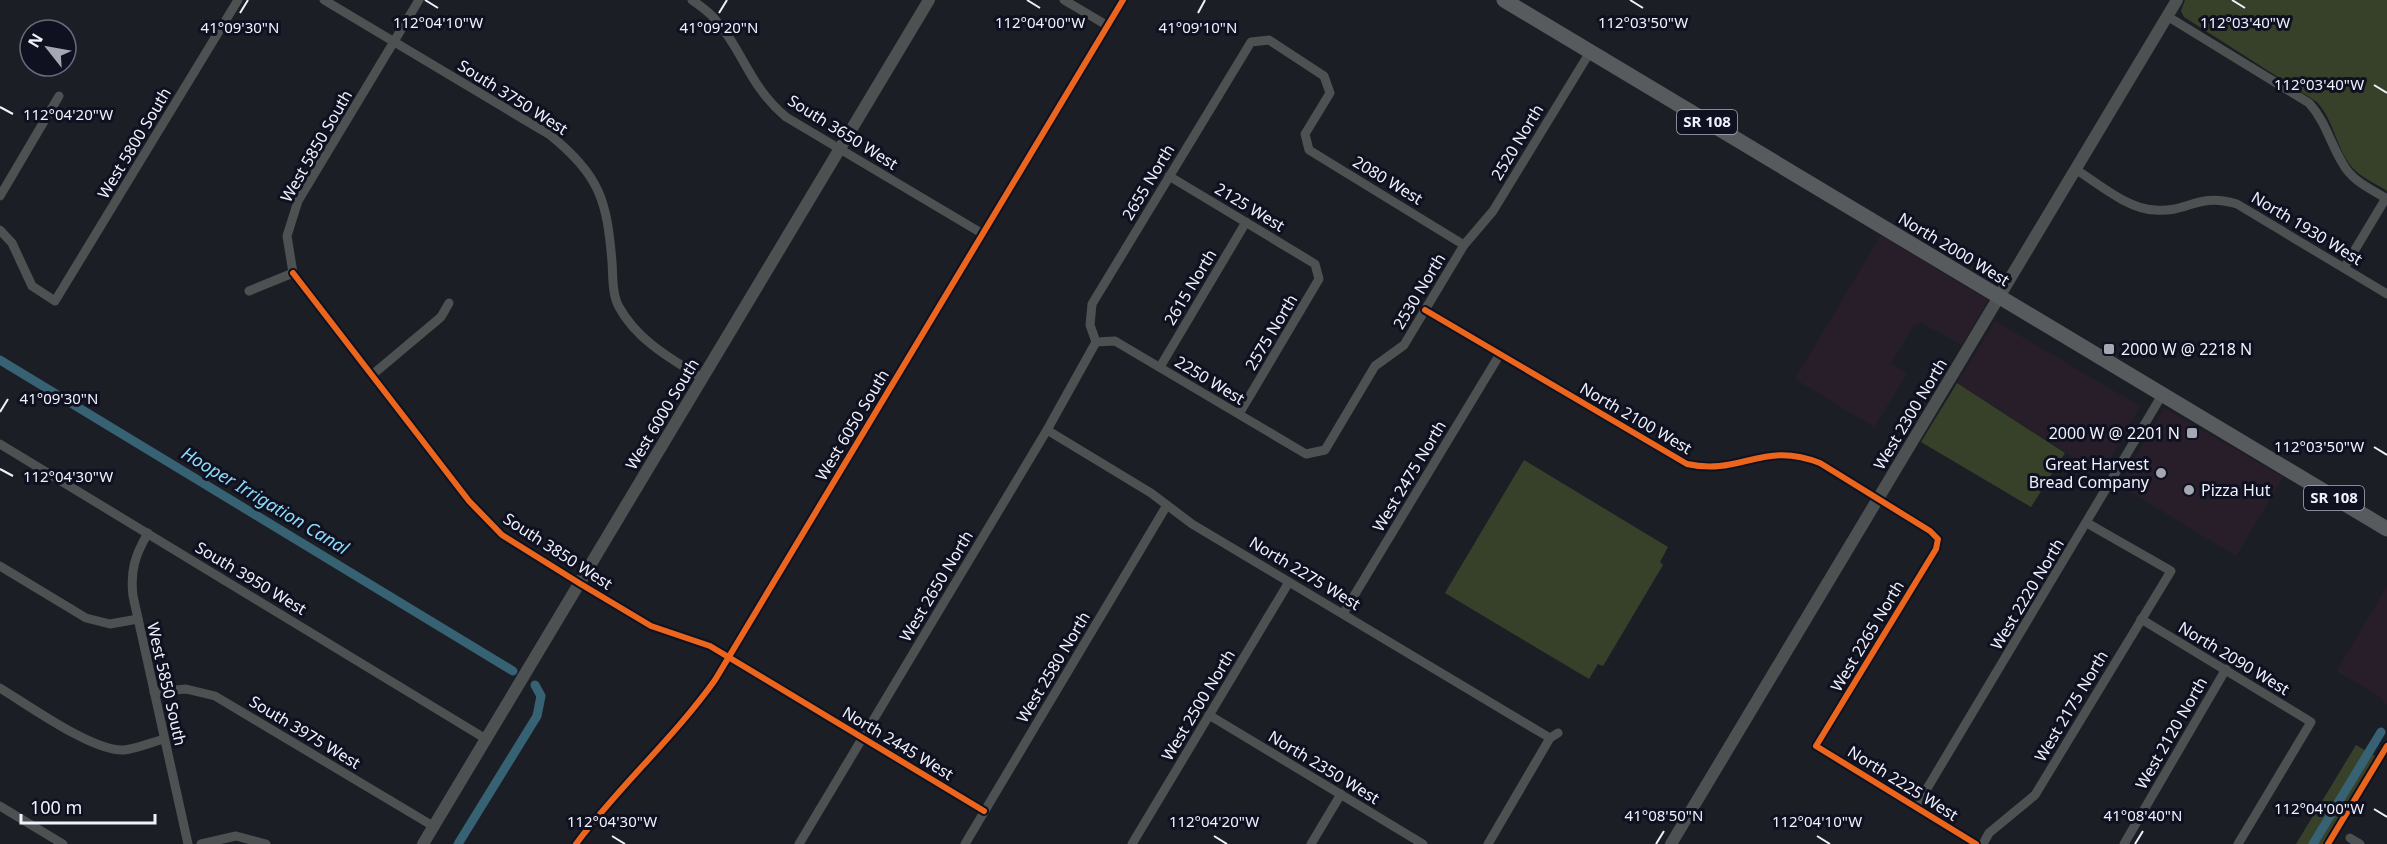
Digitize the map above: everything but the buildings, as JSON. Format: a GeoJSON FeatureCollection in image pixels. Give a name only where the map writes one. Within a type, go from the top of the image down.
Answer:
{"type":"FeatureCollection","features":[{"type":"Feature","properties":{"kind":"main road","name":"North 2000 West"},"geometry":{"type":"LineString","coordinates":[[1504,0],[2387,529]]}},
{"type":"Feature","properties":{"kind":"street","name":"West 5800 South"},"geometry":{"type":"LineString","coordinates":[[0,230],[12,243],[32,286],[55,301],[238,0]]}},
{"type":"Feature","properties":{"kind":"street","name":"South 3750 West"},"geometry":{"type":"LineString","coordinates":[[324,0],[550,135],[572,153],[589,173],[601,196],[608,219],[618,305],[634,329],[657,349],[702,378]]}},
{"type":"Feature","properties":{"kind":"street","name":"West 5850 South"},"geometry":{"type":"LineString","coordinates":[[292,273],[287,236],[298,201],[419,0]]}},
{"type":"Feature","properties":{"kind":"street","name":"South 3650 West"},"geometry":{"type":"LineString","coordinates":[[692,0],[713,16],[767,101],[786,117],[983,234]]}},
{"type":"Feature","properties":{"kind":"street","name":"West 6000 South"},"geometry":{"type":"LineString","coordinates":[[423,844],[929,0]]}},
{"type":"Feature","properties":{"kind":"street"},"geometry":{"type":"LineString","coordinates":[[1064,0],[1108,26]]}},
{"type":"Feature","properties":{"kind":"street","name":"West 6050 South"},"geometry":{"type":"LineString","coordinates":[[576,844],[599,815],[689,716],[728,657],[1123,0]]}},
{"type":"Feature","properties":{"kind":"street","name":"West 2300 North"},"geometry":{"type":"LineString","coordinates":[[1671,844],[2177,0]]}},
{"type":"Feature","properties":{"kind":"street"},"geometry":{"type":"LineString","coordinates":[[2167,16],[2309,103],[2322,117],[2343,165],[2357,181],[2387,199],[2344,268]]}},
{"type":"Feature","properties":{"kind":"street","name":"2655 North"},"geometry":{"type":"LineString","coordinates":[[1096,342],[1090,325],[1092,304],[1251,42],[1269,40],[1324,76],[1330,93],[1305,135]]}},
{"type":"Feature","properties":{"kind":"street","name":"2520 North"},"geometry":{"type":"LineString","coordinates":[[1464,245],[1493,211],[1590,52]]}},
{"type":"Feature","properties":{"kind":"street"},"geometry":{"type":"LineString","coordinates":[[0,196],[59,96]]}},
{"type":"Feature","properties":{"kind":"street","name":"2080 West"},"geometry":{"type":"LineString","coordinates":[[1305,135],[1309,150],[1464,245]]}},
{"type":"Feature","properties":{"kind":"street","name":"North 1930 West"},"geometry":{"type":"LineString","coordinates":[[2075,170],[2134,205],[2154,211],[2174,209],[2203,199],[2221,199],[2237,204],[2387,294]]}},
{"type":"Feature","properties":{"kind":"street","name":"2125 West"},"geometry":{"type":"LineString","coordinates":[[1169,176],[1314,264]]}},
{"type":"Feature","properties":{"kind":"street","name":"2615 North"},"geometry":{"type":"LineString","coordinates":[[1160,367],[1246,222]]}},
{"type":"Feature","properties":{"kind":"street","name":"2530 North"},"geometry":{"type":"LineString","coordinates":[[1306,454],[1325,450],[1376,366],[1404,345],[1464,245]]}},
{"type":"Feature","properties":{"kind":"street","name":"2575 North"},"geometry":{"type":"LineString","coordinates":[[1239,414],[1319,279],[1314,264]]}},
{"type":"Feature","properties":{"kind":"street"},"geometry":{"type":"LineString","coordinates":[[249,291],[292,273]]}},
{"type":"Feature","properties":{"kind":"street","name":"South 3850 West"},"geometry":{"type":"LineString","coordinates":[[292,273],[477,510],[502,535],[651,626],[700,642],[797,698]]}},
{"type":"Feature","properties":{"kind":"street"},"geometry":{"type":"LineString","coordinates":[[372,375],[441,317],[449,303]]}},
{"type":"Feature","properties":{"kind":"street","name":"North 2100 West"},"geometry":{"type":"LineString","coordinates":[[1425,310],[1687,464],[1704,468],[1723,468],[1771,454],[1803,456],[1821,463],[1930,531],[1938,539]]}},
{"type":"Feature","properties":{"kind":"street","name":"2250 West"},"geometry":{"type":"LineString","coordinates":[[1096,342],[1115,340],[1306,454]]}},
{"type":"Feature","properties":{"kind":"street","name":"West 2650 North"},"geometry":{"type":"LineString","coordinates":[[799,844],[1047,430],[1096,342]]}},
{"type":"Feature","properties":{"kind":"street","name":"West 2475 North"},"geometry":{"type":"LineString","coordinates":[[1343,614],[1500,354]]}},
{"type":"Feature","properties":{"kind":"street","name":"West 2220 North"},"geometry":{"type":"LineString","coordinates":[[1916,807],[2162,395]]}},
{"type":"Feature","properties":{"kind":"street","name":"North 2275 West"},"geometry":{"type":"LineString","coordinates":[[1047,430],[1167,505],[1192,524],[1554,736],[1488,844]]}},
{"type":"Feature","properties":{"kind":"street","name":"South 3950 West"},"geometry":{"type":"LineString","coordinates":[[0,444],[486,739]]}},
{"type":"Feature","properties":{"kind":"street","name":"West 2580 North"},"geometry":{"type":"LineString","coordinates":[[965,844],[1167,505]]}},
{"type":"Feature","properties":{"kind":"street","name":"West 2175 North"},"geometry":{"type":"LineString","coordinates":[[1983,844],[1989,833],[2035,795],[2170,571],[2087,523]]}},
{"type":"Feature","properties":{"kind":"street","name":"West 5850 South"},"geometry":{"type":"LineString","coordinates":[[148,533],[136,554],[130,576],[188,844]]}},
{"type":"Feature","properties":{"kind":"street","name":"West 2265 North"},"geometry":{"type":"LineString","coordinates":[[1816,746],[1936,549],[1938,539]]}},
{"type":"Feature","properties":{"kind":"street"},"geometry":{"type":"LineString","coordinates":[[0,566],[86,618],[110,624],[138,620]]}},
{"type":"Feature","properties":{"kind":"street","name":"West 2500 North"},"geometry":{"type":"LineString","coordinates":[[1132,844],[1289,582]]}},
{"type":"Feature","properties":{"kind":"street","name":"North 2090 West"},"geometry":{"type":"LineString","coordinates":[[2141,619],[2311,722],[2238,844]]}},
{"type":"Feature","properties":{"kind":"street","name":"West 2120 North"},"geometry":{"type":"LineString","coordinates":[[2124,844],[2226,669]]}},
{"type":"Feature","properties":{"kind":"street"},"geometry":{"type":"LineString","coordinates":[[0,688],[84,738],[104,747],[124,750],[164,739]]}},
{"type":"Feature","properties":{"kind":"street","name":"South 3975 West"},"geometry":{"type":"LineString","coordinates":[[154,692],[186,689],[215,696],[434,826]]}},
{"type":"Feature","properties":{"kind":"street","name":"North 2445 West"},"geometry":{"type":"LineString","coordinates":[[797,698],[984,811]]}},
{"type":"Feature","properties":{"kind":"street","name":"North 2350 West"},"geometry":{"type":"LineString","coordinates":[[1209,715],[1424,844]]}},
{"type":"Feature","properties":{"kind":"street","name":"North 2225 West"},"geometry":{"type":"LineString","coordinates":[[1816,746],[1976,844]]}},
{"type":"Feature","properties":{"kind":"street"},"geometry":{"type":"LineString","coordinates":[[1311,844],[1341,795]]}},
{"type":"Feature","properties":{"kind":"street"},"geometry":{"type":"LineString","coordinates":[[0,806],[63,844]]}},
{"type":"Feature","properties":{"kind":"street"},"geometry":{"type":"LineString","coordinates":[[201,844],[236,836],[266,844]]}},
{"type":"Feature","properties":{"kind":"street"},"geometry":{"type":"LineString","coordinates":[[2350,838],[2360,844]]}},
{"type":"Feature","properties":{"kind":"shaded area"},"geometry":{"type":"Polygon","coordinates":[[[1881,235],[1988,300],[1962,345],[1922,323],[1914,325],[1891,364],[1907,374],[1874,427],[1795,379],[1881,235]]]}},
{"type":"Feature","properties":{"kind":"shaded area"},"geometry":{"type":"Polygon","coordinates":[[[1995,321],[2140,406],[2101,475],[1957,383],[1995,321]]]}},
{"type":"Feature","properties":{"kind":"shaded area"},"geometry":{"type":"Polygon","coordinates":[[[2164,408],[2283,477],[2236,556],[2119,485],[2164,408]]]}},
{"type":"Feature","properties":{"kind":"shaded area"},"geometry":{"type":"Polygon","coordinates":[[[2387,586],[2387,704],[2382,701],[2383,699],[2337,671],[2387,586]]]}},
{"type":"Feature","properties":{"kind":"green space"},"geometry":{"type":"Polygon","coordinates":[[[2185,0],[2387,0],[2387,191],[2363,177],[2351,166],[2323,109],[2317,102],[2184,17],[2181,11],[2185,0]]]}},
{"type":"Feature","properties":{"kind":"green space"},"geometry":{"type":"Polygon","coordinates":[[[1957,383],[2065,453],[2031,507],[1921,442],[1957,383]]]}},
{"type":"Feature","properties":{"kind":"green space"},"geometry":{"type":"Polygon","coordinates":[[[1524,460],[1668,547],[1660,562],[1663,565],[1603,666],[1598,664],[1589,679],[1445,593],[1524,460]]]}},
{"type":"Feature","properties":{"kind":"green space"},"geometry":{"type":"Polygon","coordinates":[[[2356,745],[2377,757],[2325,844],[2296,844],[2356,745]]]}},
{"type":"Feature","properties":{"kind":"waterway","name":"Hooper Irrigation Canal"},"geometry":{"type":"LineString","coordinates":[[0,360],[513,671]]}},
{"type":"Feature","properties":{"kind":"waterway","name":"Hooper Irrigation Canal"},"geometry":{"type":"LineString","coordinates":[[458,844],[537,716],[541,696],[535,685]]}},
{"type":"Feature","properties":{"kind":"waterway"},"geometry":{"type":"LineString","coordinates":[[2313,844],[2381,732]]}},
{"type":"Feature","properties":{"kind":"cycle path"},"geometry":{"type":"LineString","coordinates":[[576,844],[699,702],[715,680],[1123,0]]}},
{"type":"Feature","properties":{"kind":"cycle path"},"geometry":{"type":"LineString","coordinates":[[293,273],[469,501],[502,535],[651,626],[710,646],[984,811]]}},
{"type":"Feature","properties":{"kind":"cycle path"},"geometry":{"type":"LineString","coordinates":[[1425,310],[1687,464],[1723,466],[1767,456],[1800,457],[1820,463],[1930,531],[1938,539],[1936,549],[1816,746],[1976,844]]}},
{"type":"Feature","properties":{"kind":"cycle path"},"geometry":{"type":"LineString","coordinates":[[2328,844],[2387,746]]}},
{"type":"Feature","properties":{"kind":"place","name":"2000 W @ 2218 N"},"geometry":{"type":"Point","coordinates":[2109,349]}},
{"type":"Feature","properties":{"kind":"place","name":"2000 W @ 2201 N"},"geometry":{"type":"Point","coordinates":[2192,433]}},
{"type":"Feature","properties":{"kind":"place","name":"Great Harvest Bread Company"},"geometry":{"type":"Point","coordinates":[2161,473]}},
{"type":"Feature","properties":{"kind":"place","name":"Pizza Hut"},"geometry":{"type":"Point","coordinates":[2189,490]}}]}
